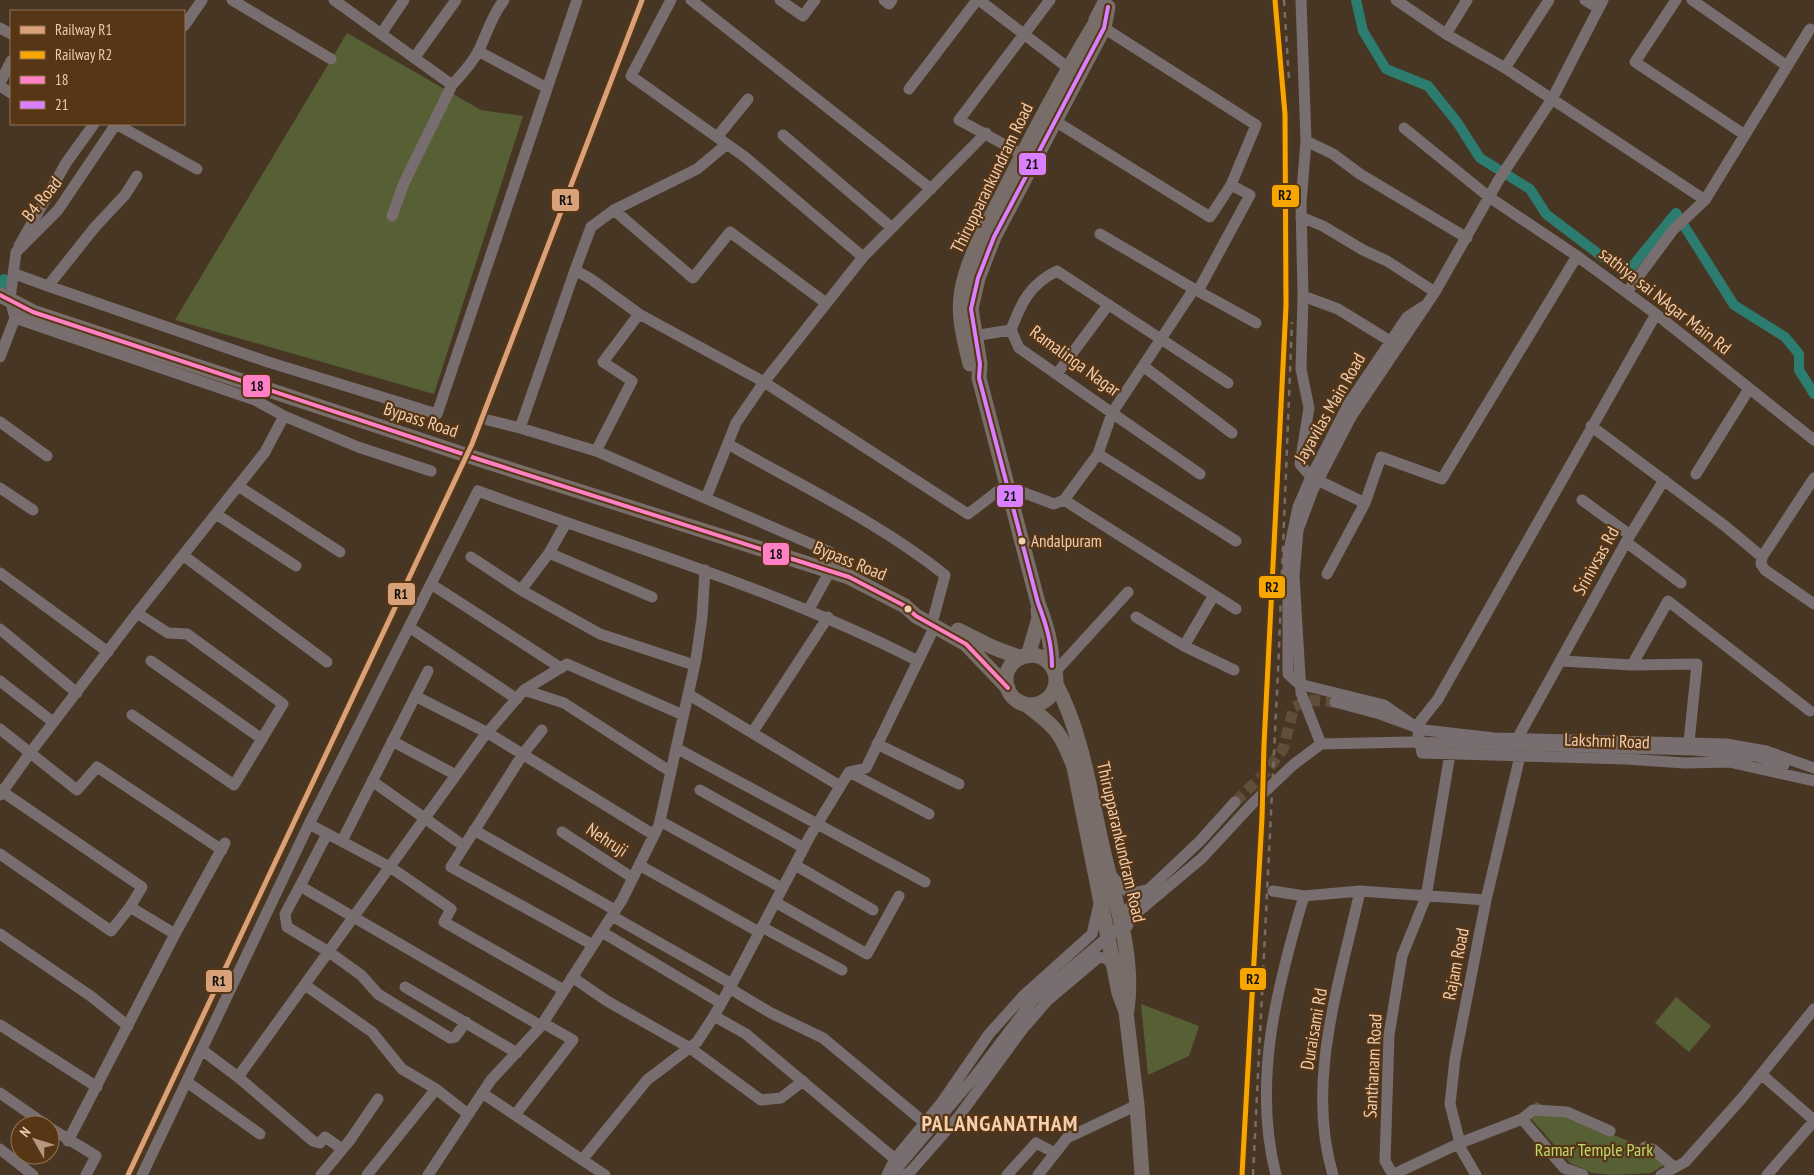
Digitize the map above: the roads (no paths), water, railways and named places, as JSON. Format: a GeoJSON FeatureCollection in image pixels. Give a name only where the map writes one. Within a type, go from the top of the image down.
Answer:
{"type":"FeatureCollection","features":[{"type":"Feature","properties":{"kind":"main road","name":"Thirupparankundram Road"},"geometry":{"type":"LineString","coordinates":[[1108,2],[1099,27],[1029,157],[984,230],[967,271],[960,311],[968,337],[970,366],[979,378],[1038,603],[1048,632],[1054,674],[1073,724],[1123,931],[1130,988],[1126,1012]]}},
{"type":"Feature","properties":{"kind":"main road","name":"Thirupparankundram Road"},"geometry":{"type":"LineString","coordinates":[[1029,157],[1055,121],[1074,72]]}},
{"type":"Feature","properties":{"kind":"main road","name":"Bypass Road"},"geometry":{"type":"LineString","coordinates":[[3,298],[33,312],[482,460],[849,577],[905,606],[916,616],[934,621],[992,647],[1025,656]]}},
{"type":"Feature","properties":{"kind":"main road","name":"Thirupparankundram Road"},"geometry":{"type":"LineString","coordinates":[[1025,656],[1039,618],[1038,603]]}},
{"type":"Feature","properties":{"kind":"main road","name":"Bypass Road"},"geometry":{"type":"LineString","coordinates":[[934,621],[966,644],[1008,688]]}},
{"type":"Feature","properties":{"kind":"main road"},"geometry":{"type":"LineString","coordinates":[[1025,656],[1042,658],[1054,674],[1053,692],[1041,703],[1025,704],[1012,695],[1008,688],[1007,681],[1010,667],[1025,656]]}},
{"type":"Feature","properties":{"kind":"main road","name":"Thirupparankundram Road"},"geometry":{"type":"LineString","coordinates":[[1025,704],[1051,723],[1066,745],[1074,767],[1119,993],[1126,1012],[1137,1105],[1142,1175]]}},
{"type":"Feature","properties":{"kind":"street"},"geometry":{"type":"LineString","coordinates":[[185,25],[202,0]]}},
{"type":"Feature","properties":{"kind":"street"},"geometry":{"type":"LineString","coordinates":[[232,0],[331,59]]}},
{"type":"Feature","properties":{"kind":"street"},"geometry":{"type":"LineString","coordinates":[[334,0],[452,85]]}},
{"type":"Feature","properties":{"kind":"street"},"geometry":{"type":"LineString","coordinates":[[381,34],[404,0]]}},
{"type":"Feature","properties":{"kind":"street"},"geometry":{"type":"LineString","coordinates":[[415,57],[456,0]]}},
{"type":"Feature","properties":{"kind":"street"},"geometry":{"type":"LineString","coordinates":[[392,216],[404,184],[452,85],[469,66],[497,9],[504,0]]}},
{"type":"Feature","properties":{"kind":"street"},"geometry":{"type":"LineString","coordinates":[[15,274],[268,362],[437,414],[578,0]]}},
{"type":"Feature","properties":{"kind":"street"},"geometry":{"type":"LineString","coordinates":[[671,0],[631,76],[727,144],[863,257]]}},
{"type":"Feature","properties":{"kind":"street"},"geometry":{"type":"LineString","coordinates":[[691,0],[931,189]]}},
{"type":"Feature","properties":{"kind":"street"},"geometry":{"type":"LineString","coordinates":[[780,0],[803,16],[815,0]]}},
{"type":"Feature","properties":{"kind":"street"},"geometry":{"type":"LineString","coordinates":[[884,0],[889,4],[892,0]]}},
{"type":"Feature","properties":{"kind":"street"},"geometry":{"type":"LineString","coordinates":[[909,89],[978,0],[1074,72]]}},
{"type":"Feature","properties":{"kind":"street"},"geometry":{"type":"LineString","coordinates":[[1029,157],[959,120],[1050,0]]}},
{"type":"Feature","properties":{"kind":"street"},"geometry":{"type":"LineString","coordinates":[[1301,0],[1306,141],[1302,217],[1303,296],[1301,369],[1309,408],[1300,464],[1311,477],[1365,503]]}},
{"type":"Feature","properties":{"kind":"street"},"geometry":{"type":"LineString","coordinates":[[1396,0],[1446,34],[1505,68],[1705,200]]}},
{"type":"Feature","properties":{"kind":"street"},"geometry":{"type":"LineString","coordinates":[[1446,34],[1467,0]]}},
{"type":"Feature","properties":{"kind":"street"},"geometry":{"type":"LineString","coordinates":[[1505,68],[1549,0]]}},
{"type":"Feature","properties":{"kind":"street"},"geometry":{"type":"LineString","coordinates":[[1584,0],[1600,4]]}},
{"type":"Feature","properties":{"kind":"street"},"geometry":{"type":"LineString","coordinates":[[1676,0],[1635,62],[1745,135]]}},
{"type":"Feature","properties":{"kind":"street"},"geometry":{"type":"LineString","coordinates":[[1692,0],[1786,66]]}},
{"type":"Feature","properties":{"kind":"street","name":"Jayavilas Main Road"},"geometry":{"type":"LineString","coordinates":[[1321,744],[1301,693],[1294,576],[1298,530],[1313,490],[1351,418],[1435,292],[1498,181],[1552,99],[1600,4]]}},
{"type":"Feature","properties":{"kind":"street"},"geometry":{"type":"LineString","coordinates":[[1055,121],[1210,217],[1231,185],[1256,125],[1099,27]]}},
{"type":"Feature","properties":{"kind":"street"},"geometry":{"type":"LineString","coordinates":[[1627,292],[1673,230],[1705,200],[1810,29]]}},
{"type":"Feature","properties":{"kind":"street"},"geometry":{"type":"LineString","coordinates":[[478,51],[547,88]]}},
{"type":"Feature","properties":{"kind":"street"},"geometry":{"type":"LineString","coordinates":[[0,85],[10,63]]}},
{"type":"Feature","properties":{"kind":"street"},"geometry":{"type":"LineString","coordinates":[[717,137],[748,99]]}},
{"type":"Feature","properties":{"kind":"street"},"geometry":{"type":"LineString","coordinates":[[93,125],[66,164],[16,252],[15,274],[3,298],[15,318],[255,400],[284,416],[358,447],[431,472]]}},
{"type":"Feature","properties":{"kind":"street","name":"B4 Road"},"geometry":{"type":"LineString","coordinates":[[16,252],[58,210],[115,125]]}},
{"type":"Feature","properties":{"kind":"street"},"geometry":{"type":"LineString","coordinates":[[118,125],[197,169]]}},
{"type":"Feature","properties":{"kind":"street","name":"sathiya sai NAgar Main Rd"},"geometry":{"type":"LineString","coordinates":[[1404,128],[1489,197],[1577,256],[1656,314],[1814,440]]}},
{"type":"Feature","properties":{"kind":"street"},"geometry":{"type":"LineString","coordinates":[[706,498],[736,423],[764,382],[863,257],[986,133]]}},
{"type":"Feature","properties":{"kind":"street"},"geometry":{"type":"LineString","coordinates":[[783,135],[892,228]]}},
{"type":"Feature","properties":{"kind":"street"},"geometry":{"type":"LineString","coordinates":[[1306,141],[1333,154],[1360,174],[1467,238]]}},
{"type":"Feature","properties":{"kind":"street"},"geometry":{"type":"LineString","coordinates":[[520,428],[591,227],[614,210],[697,169],[727,144]]}},
{"type":"Feature","properties":{"kind":"street"},"geometry":{"type":"LineString","coordinates":[[48,286],[95,227],[124,196],[137,176]]}},
{"type":"Feature","properties":{"kind":"street","name":"Ramalinga Nagar"},"geometry":{"type":"LineString","coordinates":[[968,337],[1011,330],[1020,348],[1112,413],[1196,290],[1250,196],[1231,185]]}},
{"type":"Feature","properties":{"kind":"street"},"geometry":{"type":"LineString","coordinates":[[614,210],[693,278],[730,232],[826,303]]}},
{"type":"Feature","properties":{"kind":"street"},"geometry":{"type":"LineString","coordinates":[[1302,217],[1324,226],[1363,250],[1387,261],[1435,292]]}},
{"type":"Feature","properties":{"kind":"street"},"geometry":{"type":"LineString","coordinates":[[1100,234],[1256,323]]}},
{"type":"Feature","properties":{"kind":"street"},"geometry":{"type":"LineString","coordinates":[[1327,574],[1365,503],[1381,457],[1442,479],[1577,256]]}},
{"type":"Feature","properties":{"kind":"street"},"geometry":{"type":"LineString","coordinates":[[575,270],[591,279],[639,314],[764,382],[968,514],[1008,485],[1054,504],[1064,500],[1098,454],[1112,413],[1200,474]]}},
{"type":"Feature","properties":{"kind":"street"},"geometry":{"type":"LineString","coordinates":[[1011,330],[1022,303],[1041,279],[1057,271],[1228,383]]}},
{"type":"Feature","properties":{"kind":"street"},"geometry":{"type":"LineString","coordinates":[[1303,296],[1338,310],[1390,341]]}},
{"type":"Feature","properties":{"kind":"street","name":"Jayavilas Main Road"},"geometry":{"type":"LineString","coordinates":[[1416,727],[1384,705],[1299,684],[1288,674],[1288,554],[1298,507],[1311,477],[1349,403],[1407,317],[1427,304]]}},
{"type":"Feature","properties":{"kind":"street"},"geometry":{"type":"LineString","coordinates":[[1057,374],[1108,305]]}},
{"type":"Feature","properties":{"kind":"street"},"geometry":{"type":"LineString","coordinates":[[596,451],[632,381],[603,362],[639,314]]}},
{"type":"Feature","properties":{"kind":"street"},"geometry":{"type":"LineString","coordinates":[[1416,727],[1438,699],[1656,314]]}},
{"type":"Feature","properties":{"kind":"street"},"geometry":{"type":"LineString","coordinates":[[0,357],[15,318]]}},
{"type":"Feature","properties":{"kind":"street"},"geometry":{"type":"LineString","coordinates":[[1143,366],[1232,433]]}},
{"type":"Feature","properties":{"kind":"street"},"geometry":{"type":"LineString","coordinates":[[1696,474],[1749,389]]}},
{"type":"Feature","properties":{"kind":"street"},"geometry":{"type":"LineString","coordinates":[[0,854],[111,931],[130,907],[142,887],[1,792],[137,613],[265,452],[284,416]]}},
{"type":"Feature","properties":{"kind":"street"},"geometry":{"type":"LineString","coordinates":[[488,420],[596,451],[706,498],[830,552],[849,577]]}},
{"type":"Feature","properties":{"kind":"street"},"geometry":{"type":"LineString","coordinates":[[0,422],[47,456]]}},
{"type":"Feature","properties":{"kind":"street"},"geometry":{"type":"LineString","coordinates":[[1592,426],[1762,557]]}},
{"type":"Feature","properties":{"kind":"street"},"geometry":{"type":"LineString","coordinates":[[582,1160],[647,1080],[697,1042],[714,1016],[794,865],[840,786],[849,772],[866,768],[918,661],[934,621],[945,575],[928,562],[863,521],[728,444]]}},
{"type":"Feature","properties":{"kind":"street"},"geometry":{"type":"LineString","coordinates":[[1098,454],[1236,541]]}},
{"type":"Feature","properties":{"kind":"street"},"geometry":{"type":"LineString","coordinates":[[1814,478],[1762,557],[1761,564],[1765,570],[1814,604]]}},
{"type":"Feature","properties":{"kind":"street","name":"Srinivsas Rd"},"geometry":{"type":"LineString","coordinates":[[1517,739],[1562,661],[1628,538],[1664,480]]}},
{"type":"Feature","properties":{"kind":"street"},"geometry":{"type":"LineString","coordinates":[[238,486],[340,552]]}},
{"type":"Feature","properties":{"kind":"street"},"geometry":{"type":"LineString","coordinates":[[0,488],[33,510]]}},
{"type":"Feature","properties":{"kind":"street"},"geometry":{"type":"LineString","coordinates":[[142,1175],[309,824],[478,491],[705,570],[828,616],[918,661]]}},
{"type":"Feature","properties":{"kind":"street"},"geometry":{"type":"LineString","coordinates":[[1064,500],[1236,608]]}},
{"type":"Feature","properties":{"kind":"street"},"geometry":{"type":"LineString","coordinates":[[1582,500],[1681,583]]}},
{"type":"Feature","properties":{"kind":"street"},"geometry":{"type":"LineString","coordinates":[[216,514],[296,566]]}},
{"type":"Feature","properties":{"kind":"street"},"geometry":{"type":"LineString","coordinates":[[520,590],[549,553],[566,523]]}},
{"type":"Feature","properties":{"kind":"street"},"geometry":{"type":"LineString","coordinates":[[549,553],[652,597]]}},
{"type":"Feature","properties":{"kind":"street"},"geometry":{"type":"LineString","coordinates":[[184,556],[327,662]]}},
{"type":"Feature","properties":{"kind":"street"},"geometry":{"type":"LineString","coordinates":[[471,557],[520,590],[600,634],[694,665]]}},
{"type":"Feature","properties":{"kind":"street"},"geometry":{"type":"LineString","coordinates":[[428,1175],[491,1080],[517,1054],[542,1024],[614,913],[658,827],[694,665],[702,618],[705,570]]}},
{"type":"Feature","properties":{"kind":"street"},"geometry":{"type":"LineString","coordinates":[[809,610],[830,571]]}},
{"type":"Feature","properties":{"kind":"street"},"geometry":{"type":"LineString","coordinates":[[0,573],[108,652]]}},
{"type":"Feature","properties":{"kind":"street"},"geometry":{"type":"LineString","coordinates":[[430,584],[561,668]]}},
{"type":"Feature","properties":{"kind":"street"},"geometry":{"type":"LineString","coordinates":[[1054,674],[1128,592]]}},
{"type":"Feature","properties":{"kind":"street"},"geometry":{"type":"LineString","coordinates":[[1184,646],[1214,595]]}},
{"type":"Feature","properties":{"kind":"street"},"geometry":{"type":"LineString","coordinates":[[1632,665],[1668,601],[1810,711]]}},
{"type":"Feature","properties":{"kind":"street"},"geometry":{"type":"LineString","coordinates":[[132,715],[234,785],[283,704],[187,634],[168,633],[137,613]]}},
{"type":"Feature","properties":{"kind":"street"},"geometry":{"type":"LineString","coordinates":[[752,733],[828,616]]}},
{"type":"Feature","properties":{"kind":"street"},"geometry":{"type":"LineString","coordinates":[[1136,616],[1184,646],[1234,670]]}},
{"type":"Feature","properties":{"kind":"street"},"geometry":{"type":"LineString","coordinates":[[409,627],[521,694],[564,703],[671,772]]}},
{"type":"Feature","properties":{"kind":"street"},"geometry":{"type":"LineString","coordinates":[[0,629],[77,693]]}},
{"type":"Feature","properties":{"kind":"street"},"geometry":{"type":"LineString","coordinates":[[151,661],[262,739]]}},
{"type":"Feature","properties":{"kind":"street"},"geometry":{"type":"LineString","coordinates":[[891,1175],[976,1075],[1033,1000],[1202,858],[1253,803],[1293,765],[1321,744],[1410,742],[1692,746],[1697,664],[1632,665],[1562,661]]}},
{"type":"Feature","properties":{"kind":"street"},"geometry":{"type":"LineString","coordinates":[[238,1077],[456,775],[521,694],[567,664],[684,715]]}},
{"type":"Feature","properties":{"kind":"street"},"geometry":{"type":"LineString","coordinates":[[342,841],[428,671]]}},
{"type":"Feature","properties":{"kind":"street"},"geometry":{"type":"LineString","coordinates":[[0,681],[53,722]]}},
{"type":"Feature","properties":{"kind":"street"},"geometry":{"type":"LineString","coordinates":[[688,694],[840,786]]}},
{"type":"Feature","properties":{"kind":"street"},"geometry":{"type":"LineString","coordinates":[[415,696],[488,733],[643,828],[658,827],[782,888]]}},
{"type":"Feature","properties":{"kind":"street","name":"Lakshmi Road"},"geometry":{"type":"LineString","coordinates":[[1335,702],[1380,714],[1416,727],[1494,738],[1692,746],[1726,744],[1766,751],[1814,768]]}},
{"type":"Feature","properties":{"kind":"street","name":"Lakshmi Road"},"geometry":{"type":"LineString","coordinates":[[1416,727],[1422,753],[1684,763],[1729,762],[1814,781]]}},
{"type":"Feature","properties":{"kind":"street"},"geometry":{"type":"LineString","coordinates":[[0,729],[77,790],[97,767],[224,847],[175,934],[68,1141]]}},
{"type":"Feature","properties":{"kind":"street"},"geometry":{"type":"LineString","coordinates":[[542,730],[523,754],[451,867],[593,945]]}},
{"type":"Feature","properties":{"kind":"street"},"geometry":{"type":"LineString","coordinates":[[392,741],[456,775]]}},
{"type":"Feature","properties":{"kind":"street"},"geometry":{"type":"LineString","coordinates":[[877,744],[959,784]]}},
{"type":"Feature","properties":{"kind":"street","name":"Lakshmi Road"},"geometry":{"type":"LineString","coordinates":[[1692,746],[1756,756],[1814,775]]}},
{"type":"Feature","properties":{"kind":"street"},"geometry":{"type":"LineString","coordinates":[[676,748],[925,882]]}},
{"type":"Feature","properties":{"kind":"street","name":"Santhanam Road"},"geometry":{"type":"LineString","coordinates":[[1392,1175],[1385,1161],[1389,1035],[1402,956],[1426,897],[1450,754]]}},
{"type":"Feature","properties":{"kind":"street","name":"Rajam Road"},"geometry":{"type":"LineString","coordinates":[[1476,1175],[1459,1144],[1450,1104],[1455,1059],[1486,900],[1520,756]]}},
{"type":"Feature","properties":{"kind":"street"},"geometry":{"type":"LineString","coordinates":[[849,772],[930,814]]}},
{"type":"Feature","properties":{"kind":"street"},"geometry":{"type":"LineString","coordinates":[[372,781],[464,846]]}},
{"type":"Feature","properties":{"kind":"street"},"geometry":{"type":"LineString","coordinates":[[700,790],[804,848]]}},
{"type":"Feature","properties":{"kind":"street"},"geometry":{"type":"LineString","coordinates":[[905,1175],[910,1172],[959,1116],[1022,1030],[1048,1000],[1111,947],[1128,925],[1127,910],[1146,889],[1200,841],[1235,802]]}},
{"type":"Feature","properties":{"kind":"street"},"geometry":{"type":"LineString","coordinates":[[309,824],[390,867],[451,909],[444,922],[564,990]]}},
{"type":"Feature","properties":{"kind":"street"},"geometry":{"type":"LineString","coordinates":[[474,830],[614,913],[771,1013],[823,1038],[925,1123]]}},
{"type":"Feature","properties":{"kind":"street","name":"Nehruji"},"geometry":{"type":"LineString","coordinates":[[562,832],[633,878]]}},
{"type":"Feature","properties":{"kind":"street"},"geometry":{"type":"LineString","coordinates":[[327,834],[285,914],[287,927],[329,952],[361,975],[378,994],[450,1038],[455,1037],[466,1022]]}},
{"type":"Feature","properties":{"kind":"street"},"geometry":{"type":"LineString","coordinates":[[639,865],[842,970]]}},
{"type":"Feature","properties":{"kind":"street"},"geometry":{"type":"LineString","coordinates":[[794,865],[873,910]]}},
{"type":"Feature","properties":{"kind":"street"},"geometry":{"type":"LineString","coordinates":[[1108,871],[1129,893],[1134,894],[1146,889]]}},
{"type":"Feature","properties":{"kind":"street"},"geometry":{"type":"LineString","coordinates":[[300,886],[573,1040],[515,1115]]}},
{"type":"Feature","properties":{"kind":"street"},"geometry":{"type":"LineString","coordinates":[[1273,891],[1304,896],[1360,891],[1486,900]]}},
{"type":"Feature","properties":{"kind":"street","name":"Duraisami Rd"},"geometry":{"type":"LineString","coordinates":[[1333,1175],[1322,1102],[1326,1046],[1360,891]]}},
{"type":"Feature","properties":{"kind":"street"},"geometry":{"type":"LineString","coordinates":[[775,902],[867,954],[900,896]]}},
{"type":"Feature","properties":{"kind":"street"},"geometry":{"type":"LineString","coordinates":[[1276,1175],[1270,1151],[1265,1111],[1269,1052],[1282,971],[1304,896]]}},
{"type":"Feature","properties":{"kind":"street"},"geometry":{"type":"LineString","coordinates":[[887,1175],[895,1158],[942,1102],[989,1034],[1024,995],[1092,934],[1101,897]]}},
{"type":"Feature","properties":{"kind":"street"},"geometry":{"type":"LineString","coordinates":[[130,907],[175,934]]}},
{"type":"Feature","properties":{"kind":"street"},"geometry":{"type":"LineString","coordinates":[[602,932],[721,1003]]}},
{"type":"Feature","properties":{"kind":"street"},"geometry":{"type":"LineString","coordinates":[[0,934],[92,997],[128,1026]]}},
{"type":"Feature","properties":{"kind":"street"},"geometry":{"type":"LineString","coordinates":[[1099,957],[1107,959],[1115,967]]}},
{"type":"Feature","properties":{"kind":"street"},"geometry":{"type":"LineString","coordinates":[[572,977],[607,1001],[690,1048],[761,1100],[781,1098],[802,1081]]}},
{"type":"Feature","properties":{"kind":"street"},"geometry":{"type":"LineString","coordinates":[[305,985],[372,1032],[402,1069],[436,1089],[468,1114]]}},
{"type":"Feature","properties":{"kind":"street"},"geometry":{"type":"LineString","coordinates":[[405,987],[517,1054]]}},
{"type":"Feature","properties":{"kind":"street"},"geometry":{"type":"LineString","coordinates":[[1668,1174],[1685,1162],[1814,1009]]}},
{"type":"Feature","properties":{"kind":"street"},"geometry":{"type":"LineString","coordinates":[[714,1016],[746,1034],[895,1158]]}},
{"type":"Feature","properties":{"kind":"street"},"geometry":{"type":"LineString","coordinates":[[0,1025],[97,1087]]}},
{"type":"Feature","properties":{"kind":"street"},"geometry":{"type":"LineString","coordinates":[[202,1050],[238,1077],[313,1141],[320,1143],[325,1137],[342,1149]]}},
{"type":"Feature","properties":{"kind":"street"},"geometry":{"type":"LineString","coordinates":[[1761,1074],[1814,1121],[1767,1175]]}},
{"type":"Feature","properties":{"kind":"street"},"geometry":{"type":"LineString","coordinates":[[187,1082],[260,1134]]}},
{"type":"Feature","properties":{"kind":"street"},"geometry":{"type":"LineString","coordinates":[[367,1175],[436,1089]]}},
{"type":"Feature","properties":{"kind":"street"},"geometry":{"type":"LineString","coordinates":[[0,1093],[32,1115]]}},
{"type":"Feature","properties":{"kind":"street"},"geometry":{"type":"LineString","coordinates":[[482,1093],[605,1175]]}},
{"type":"Feature","properties":{"kind":"street"},"geometry":{"type":"LineString","coordinates":[[321,1175],[378,1099]]}},
{"type":"Feature","properties":{"kind":"street"},"geometry":{"type":"LineString","coordinates":[[1038,1175],[1067,1138],[1137,1105]]}},
{"type":"Feature","properties":{"kind":"street"},"geometry":{"type":"LineString","coordinates":[[1392,1175],[1522,1118],[1533,1110],[1567,1112],[1610,1131]]}},
{"type":"Feature","properties":{"kind":"street"},"geometry":{"type":"LineString","coordinates":[[1522,1118],[1564,1168],[1583,1175]]}},
{"type":"Feature","properties":{"kind":"street"},"geometry":{"type":"LineString","coordinates":[[60,1135],[96,1156],[86,1175]]}},
{"type":"Feature","properties":{"kind":"street"},"geometry":{"type":"LineString","coordinates":[[1007,1175],[1036,1143],[1055,1152]]}},
{"type":"Feature","properties":{"kind":"street"},"geometry":{"type":"LineString","coordinates":[[1645,1147],[1654,1150],[1674,1167],[1668,1174]]}},
{"type":"Feature","properties":{"kind":"street"},"geometry":{"type":"LineString","coordinates":[[0,1149],[33,1175]]}},
{"type":"Feature","properties":{"kind":"waterway"},"geometry":{"type":"LineString","coordinates":[[1356,0],[1363,31],[1386,69],[1428,86],[1457,122],[1480,158],[1530,189],[1546,214],[1604,258],[1630,269],[1676,213],[1734,305],[1785,337],[1799,354],[1799,370],[1814,394]]}},
{"type":"Feature","properties":{"kind":"waterway"},"geometry":{"type":"LineString","coordinates":[[0,288],[4,279]]}},
{"type":"Feature","properties":{"kind":"tunnel"},"geometry":{"type":"LineString","coordinates":[[1235,802],[1266,772],[1283,749],[1294,707],[1308,700],[1335,702]]}},
{"type":"Feature","properties":{"kind":"railway"},"geometry":{"type":"LineString","coordinates":[[1242,1175],[1262,818],[1286,306],[1285,114],[1275,0]]}},
{"type":"Feature","properties":{"kind":"railway"},"geometry":{"type":"LineString","coordinates":[[1284,0],[1289,80]]}},
{"type":"Feature","properties":{"kind":"railway"},"geometry":{"type":"LineString","coordinates":[[1253,1175],[1278,672],[1292,322]]}},
{"type":"Feature","properties":{"kind":"rail line","name":"R1"},"geometry":{"type":"LineString","coordinates":[[128,1175],[472,444],[642,0]]}},
{"type":"Feature","properties":{"kind":"rail line","name":"R2"},"geometry":{"type":"LineString","coordinates":[[1242,1175],[1262,818],[1286,306],[1285,114],[1275,0]]}},
{"type":"Feature","properties":{"kind":"place","name":"Andalpuram"},"geometry":{"type":"Point","coordinates":[1022,541]}},
{"type":"Feature","properties":{"kind":"district","name":"PALANGANATHAM"},"geometry":{"type":"Point","coordinates":[1000,1123]}},
{"type":"Feature","properties":{"kind":"park label","name":"Ramar Temple Park"},"geometry":{"type":"Point","coordinates":[1594,1150]}}]}
